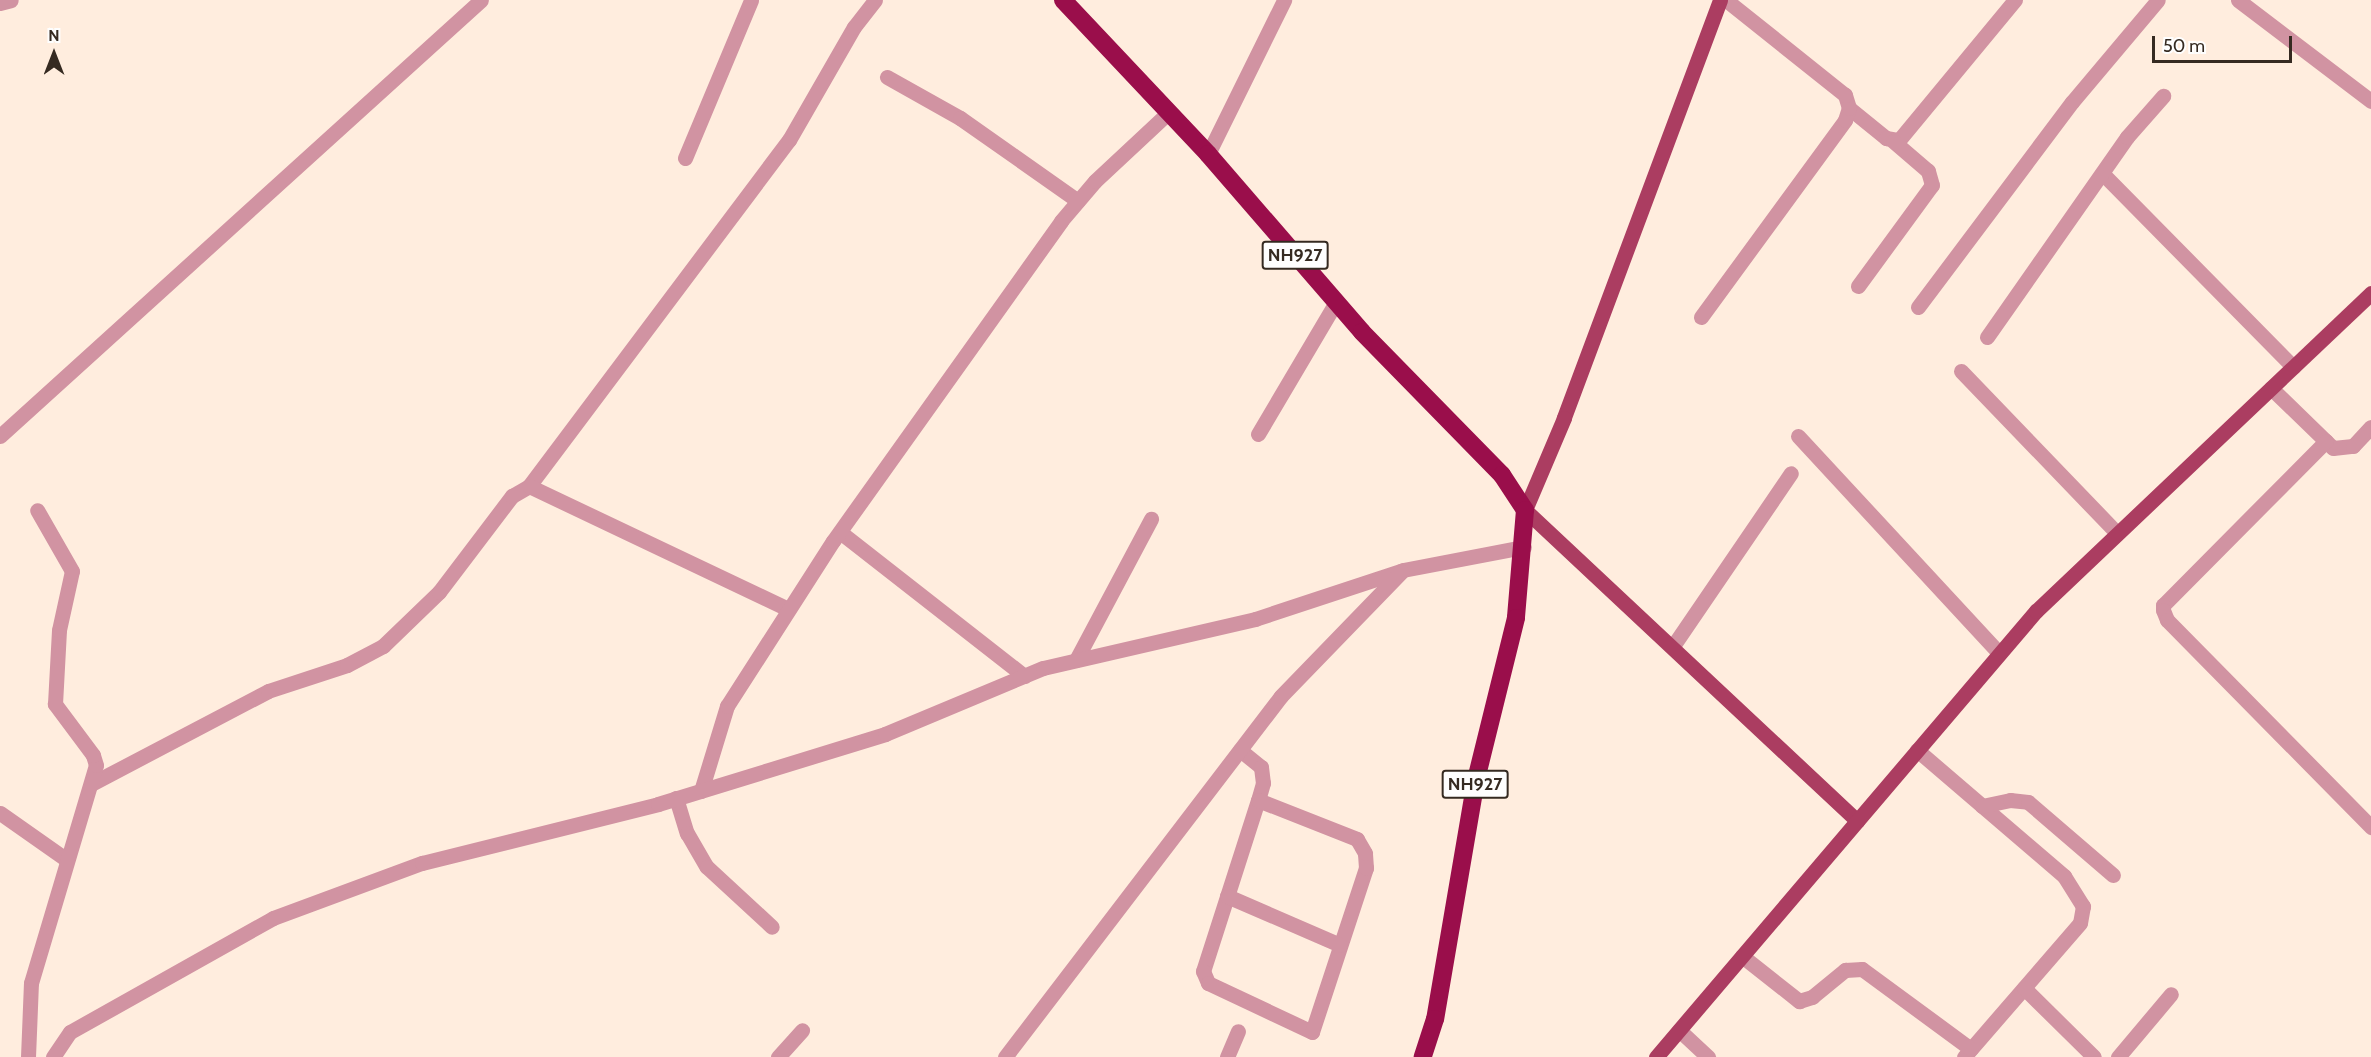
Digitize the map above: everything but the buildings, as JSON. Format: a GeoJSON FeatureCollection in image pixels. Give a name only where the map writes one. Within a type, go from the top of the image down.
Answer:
{"type":"FeatureCollection","features":[{"type":"Feature","properties":{"kind":"highway","name":"NH927"},"geometry":{"type":"LineString","coordinates":[[1064,0],[1208,154],[1336,302],[1502,475],[1525,510],[1524,547],[1516,618],[1476,780],[1435,1019],[1423,1057]]}},
{"type":"Feature","properties":{"kind":"main road"},"geometry":{"type":"LineString","coordinates":[[1720,0],[1564,418],[1525,510],[1673,646],[1857,821]]}},
{"type":"Feature","properties":{"kind":"main road"},"geometry":{"type":"LineString","coordinates":[[1656,1057],[2036,610],[2371,294]]}},
{"type":"Feature","properties":{"kind":"street"},"geometry":{"type":"LineString","coordinates":[[0,3],[11,0]]}},
{"type":"Feature","properties":{"kind":"street"},"geometry":{"type":"LineString","coordinates":[[0,436],[481,0]]}},
{"type":"Feature","properties":{"kind":"street"},"geometry":{"type":"LineString","coordinates":[[685,158],[751,0]]}},
{"type":"Feature","properties":{"kind":"street"},"geometry":{"type":"LineString","coordinates":[[91,784],[268,691],[347,665],[383,646],[439,592],[512,496],[529,486],[789,140],[854,27],[875,0]]}},
{"type":"Feature","properties":{"kind":"street"},"geometry":{"type":"LineString","coordinates":[[1208,154],[1284,0]]}},
{"type":"Feature","properties":{"kind":"street"},"geometry":{"type":"LineString","coordinates":[[1701,317],[1845,120],[1849,108],[1845,95],[1726,0]]}},
{"type":"Feature","properties":{"kind":"street"},"geometry":{"type":"LineString","coordinates":[[1893,141],[1903,137],[2015,0]]}},
{"type":"Feature","properties":{"kind":"street"},"geometry":{"type":"LineString","coordinates":[[1918,307],[2072,102],[2158,0]]}},
{"type":"Feature","properties":{"kind":"street"},"geometry":{"type":"LineString","coordinates":[[2238,0],[2371,101]]}},
{"type":"Feature","properties":{"kind":"street"},"geometry":{"type":"LineString","coordinates":[[887,77],[960,118],[1078,201]]}},
{"type":"Feature","properties":{"kind":"street"},"geometry":{"type":"LineString","coordinates":[[1987,337],[2103,174],[2163,96]]}},
{"type":"Feature","properties":{"kind":"street"},"geometry":{"type":"LineString","coordinates":[[1849,108],[1928,171],[1932,185],[1858,286]]}},
{"type":"Feature","properties":{"kind":"street"},"geometry":{"type":"LineString","coordinates":[[701,791],[727,706],[840,532],[1078,201],[1168,113]]}},
{"type":"Feature","properties":{"kind":"street"},"geometry":{"type":"LineString","coordinates":[[2103,174],[2293,367]]}},
{"type":"Feature","properties":{"kind":"street"},"geometry":{"type":"LineString","coordinates":[[1258,434],[1336,302]]}},
{"type":"Feature","properties":{"kind":"street"},"geometry":{"type":"LineString","coordinates":[[1961,371],[2117,533]]}},
{"type":"Feature","properties":{"kind":"street"},"geometry":{"type":"LineString","coordinates":[[2271,388],[2333,448],[2344,449],[2353,446],[2371,427]]}},
{"type":"Feature","properties":{"kind":"street"},"geometry":{"type":"LineString","coordinates":[[1798,436],[1999,653]]}},
{"type":"Feature","properties":{"kind":"street"},"geometry":{"type":"LineString","coordinates":[[2326,441],[2163,605],[2163,610],[2167,620],[2371,827]]}},
{"type":"Feature","properties":{"kind":"street"},"geometry":{"type":"LineString","coordinates":[[1673,646],[1791,473]]}},
{"type":"Feature","properties":{"kind":"street"},"geometry":{"type":"LineString","coordinates":[[529,486],[788,609]]}},
{"type":"Feature","properties":{"kind":"street"},"geometry":{"type":"LineString","coordinates":[[28,1057],[31,983],[91,784],[95,759],[60,715],[53,694],[59,630],[72,571],[37,510]]}},
{"type":"Feature","properties":{"kind":"street"},"geometry":{"type":"LineString","coordinates":[[1076,660],[1151,519]]}},
{"type":"Feature","properties":{"kind":"street"},"geometry":{"type":"LineString","coordinates":[[840,532],[1024,676]]}},
{"type":"Feature","properties":{"kind":"street"},"geometry":{"type":"LineString","coordinates":[[53,1057],[70,1032],[273,918],[422,863],[676,798],[885,735],[1024,676],[1076,660],[1255,619],[1403,570],[1524,547]]}},
{"type":"Feature","properties":{"kind":"street"},"geometry":{"type":"LineString","coordinates":[[1005,1057],[1281,696],[1403,570]]}},
{"type":"Feature","properties":{"kind":"street"},"geometry":{"type":"LineString","coordinates":[[1240,750],[1261,767],[1263,783],[1203,971],[1208,983],[1312,1032],[1366,868],[1365,853],[1357,839],[1258,800]]}},
{"type":"Feature","properties":{"kind":"street"},"geometry":{"type":"LineString","coordinates":[[1742,956],[1799,1001],[1812,997],[1845,970],[1862,969],[1967,1053],[2080,924],[2083,906],[2064,876],[1917,750]]}},
{"type":"Feature","properties":{"kind":"street"},"geometry":{"type":"LineString","coordinates":[[676,798],[687,833],[706,867],[772,927]]}},
{"type":"Feature","properties":{"kind":"street"},"geometry":{"type":"LineString","coordinates":[[1982,806],[2010,800],[2028,802],[2113,875]]}},
{"type":"Feature","properties":{"kind":"street"},"geometry":{"type":"LineString","coordinates":[[0,813],[67,860]]}},
{"type":"Feature","properties":{"kind":"street"},"geometry":{"type":"LineString","coordinates":[[1227,896],[1340,945]]}},
{"type":"Feature","properties":{"kind":"street"},"geometry":{"type":"LineString","coordinates":[[2024,988],[2094,1057]]}},
{"type":"Feature","properties":{"kind":"street"},"geometry":{"type":"LineString","coordinates":[[2118,1057],[2171,994]]}},
{"type":"Feature","properties":{"kind":"street"},"geometry":{"type":"LineString","coordinates":[[778,1057],[802,1030]]}},
{"type":"Feature","properties":{"kind":"street"},"geometry":{"type":"LineString","coordinates":[[1679,1030],[1708,1057]]}},
{"type":"Feature","properties":{"kind":"street"},"geometry":{"type":"LineString","coordinates":[[1227,1057],[1238,1031]]}}]}
